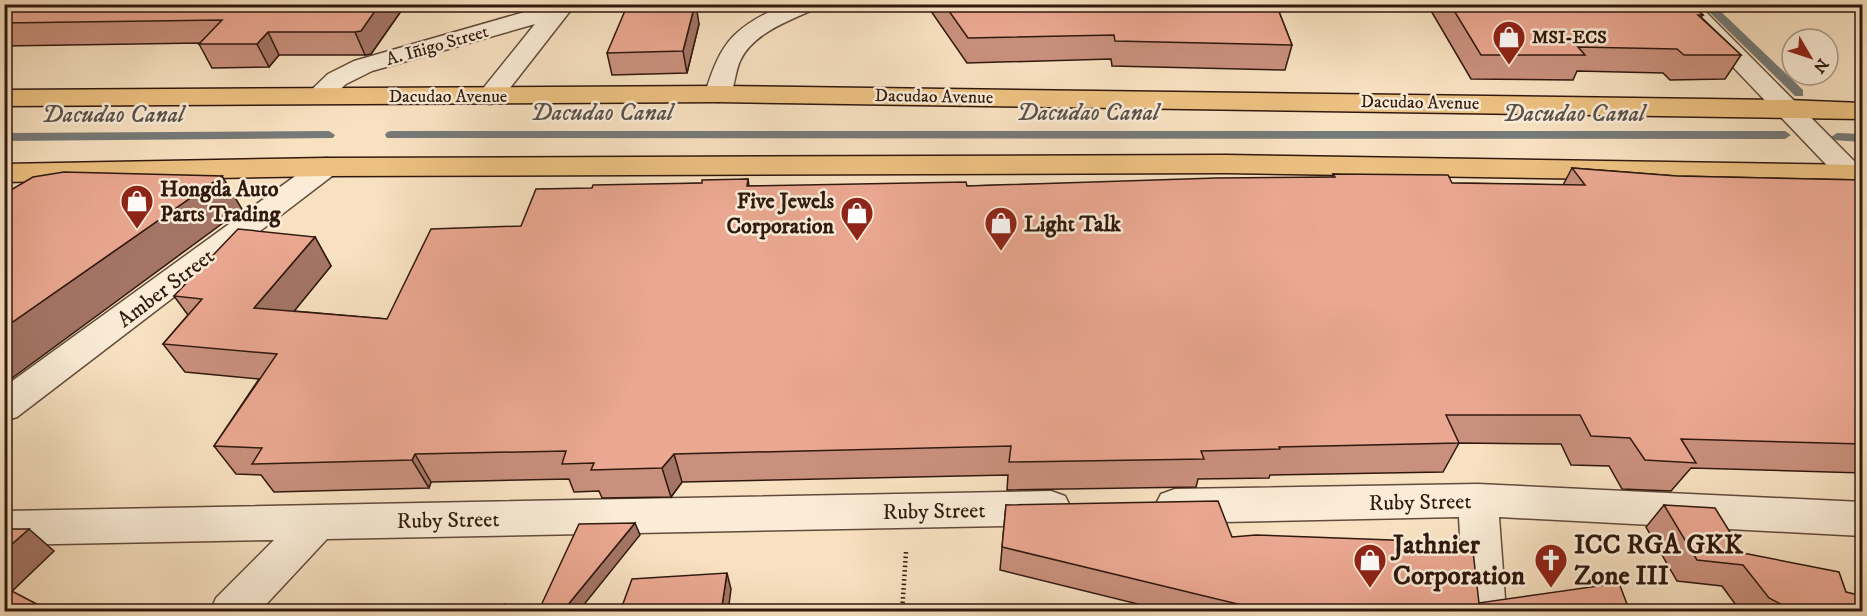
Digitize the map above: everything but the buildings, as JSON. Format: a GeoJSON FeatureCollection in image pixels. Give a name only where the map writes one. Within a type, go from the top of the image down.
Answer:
{"type":"FeatureCollection","features":[{"type":"Feature","properties":{"kind":"main road","name":"Dacudao Avenue"},"geometry":{"type":"LineString","coordinates":[[4,98],[718,94],[1787,108],[1863,111]]}},
{"type":"Feature","properties":{"kind":"main road"},"geometry":{"type":"LineString","coordinates":[[4,173],[326,168],[1225,164],[1856,173]]}},
{"type":"Feature","properties":{"kind":"street","name":"A. Iñigo Street"},"geometry":{"type":"LineString","coordinates":[[319,95],[337,78],[363,66],[536,16],[562,4]]}},
{"type":"Feature","properties":{"kind":"street"},"geometry":{"type":"LineString","coordinates":[[490,96],[562,4]]}},
{"type":"Feature","properties":{"kind":"street"},"geometry":{"type":"LineString","coordinates":[[718,94],[730,55],[745,39],[767,24],[807,4]]}},
{"type":"Feature","properties":{"kind":"street"},"geometry":{"type":"LineString","coordinates":[[1684,4],[1787,108],[1856,173]]}},
{"type":"Feature","properties":{"kind":"street","name":"Amber Street"},"geometry":{"type":"LineString","coordinates":[[4,407],[326,168]]}},
{"type":"Feature","properties":{"kind":"street"},"geometry":{"type":"LineString","coordinates":[[59,199],[82,194],[114,192],[179,170]]}},
{"type":"Feature","properties":{"kind":"street"},"geometry":{"type":"LineString","coordinates":[[1478,500],[1485,612]]}},
{"type":"Feature","properties":{"kind":"street","name":"Ruby Street"},"geometry":{"type":"LineString","coordinates":[[1146,506],[1478,500],[1863,519]]}},
{"type":"Feature","properties":{"kind":"street","name":"Ruby Street"},"geometry":{"type":"LineString","coordinates":[[4,528],[1086,507]]}},
{"type":"Feature","properties":{"kind":"street"},"geometry":{"type":"LineString","coordinates":[[231,612],[317,522]]}},
{"type":"Feature","properties":{"kind":"path"},"geometry":{"type":"LineString","coordinates":[[902,612],[908,511]]}},
{"type":"Feature","properties":{"kind":"waterway"},"geometry":{"type":"LineString","coordinates":[[1706,4],[1799,93]]}},
{"type":"Feature","properties":{"kind":"waterway","name":"Dacudao Canal"},"geometry":{"type":"LineString","coordinates":[[4,137],[329,135]]}},
{"type":"Feature","properties":{"kind":"waterway","name":"Dacudao Canal"},"geometry":{"type":"LineString","coordinates":[[391,135],[1785,135]]}},
{"type":"Feature","properties":{"kind":"waterway","name":"Dacudao Canal"},"geometry":{"type":"LineString","coordinates":[[1837,137],[1862,138]]}},
{"type":"Feature","properties":{"kind":"place","name":"MSI-ECS"},"geometry":{"type":"Point","coordinates":[1509,66]}},
{"type":"Feature","properties":{"kind":"place","name":"Hongda Auto Parts Trading"},"geometry":{"type":"Point","coordinates":[137,230]}},
{"type":"Feature","properties":{"kind":"place","name":"Five Jewels Corporation"},"geometry":{"type":"Point","coordinates":[857,242]}},
{"type":"Feature","properties":{"kind":"place","name":"Light Talk"},"geometry":{"type":"Point","coordinates":[1001,252]}},
{"type":"Feature","properties":{"kind":"place","name":"Jathnier Corporation"},"geometry":{"type":"Point","coordinates":[1370,589]}},
{"type":"Feature","properties":{"kind":"place","name":"ICC RGA GKK Zone III"},"geometry":{"type":"Point","coordinates":[1551,589]}}]}
